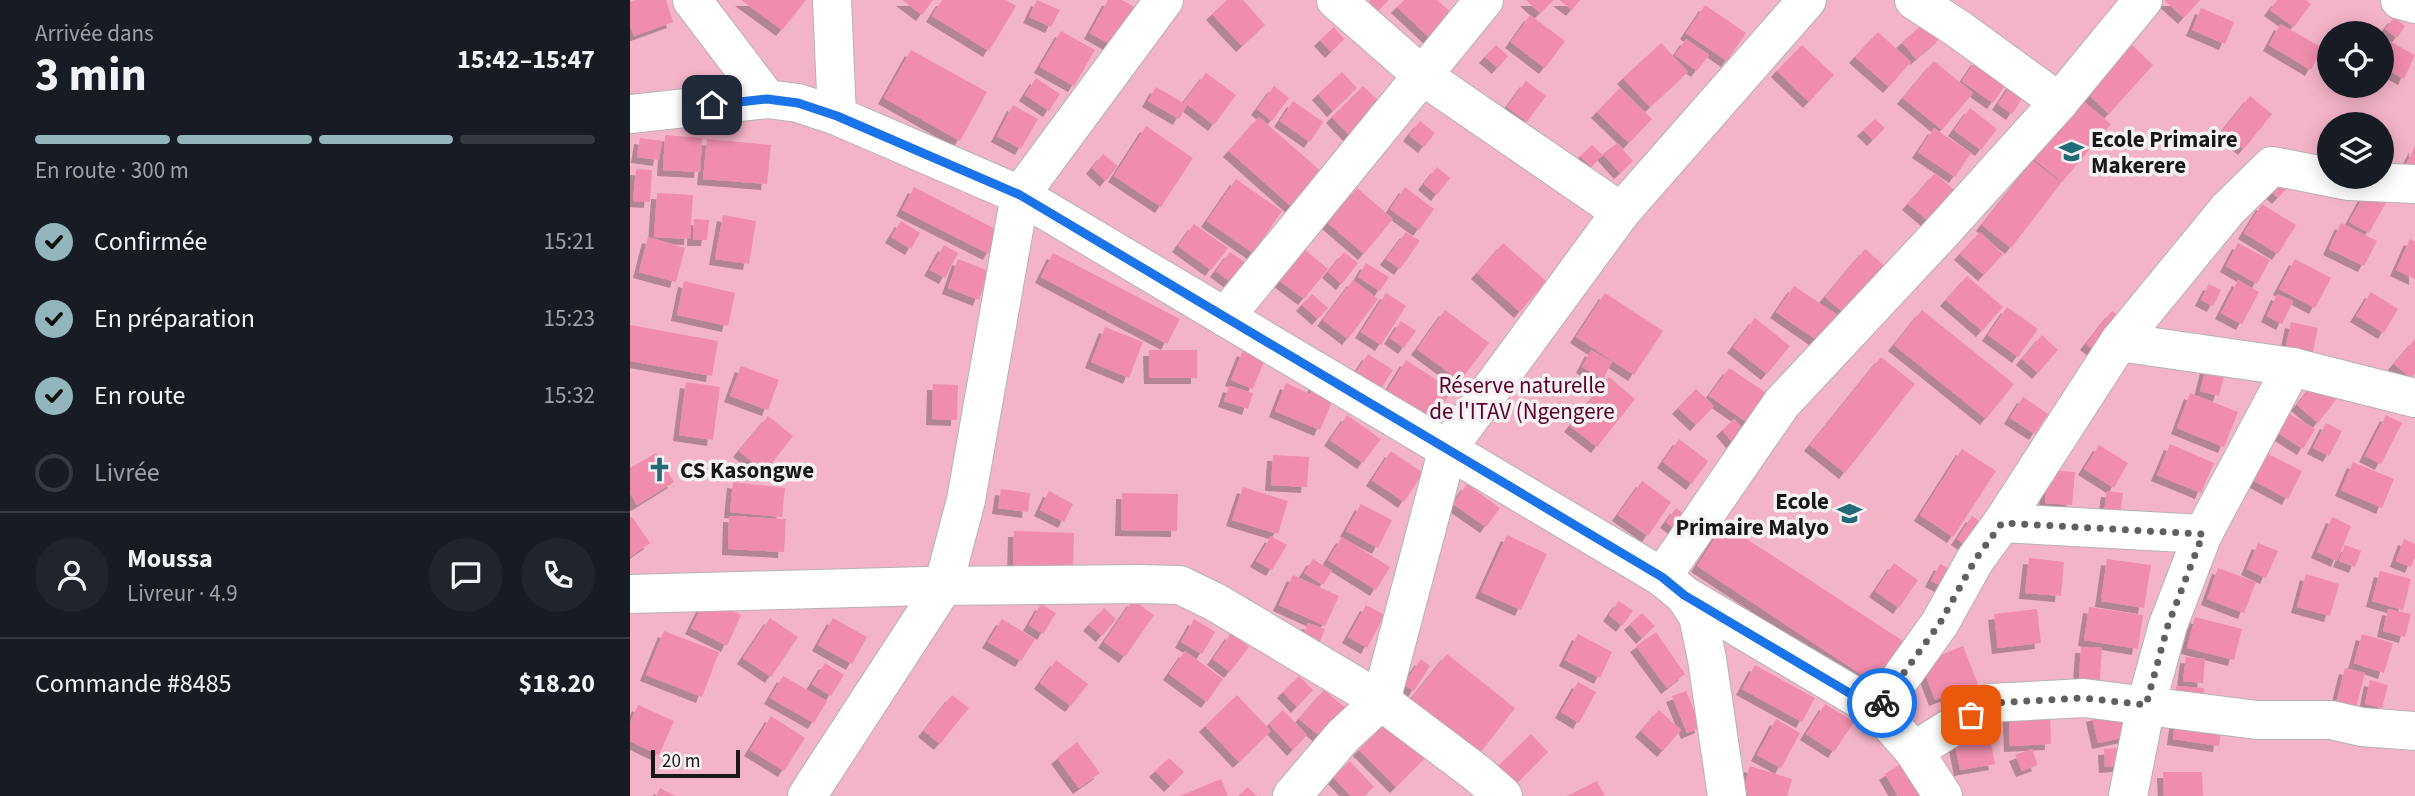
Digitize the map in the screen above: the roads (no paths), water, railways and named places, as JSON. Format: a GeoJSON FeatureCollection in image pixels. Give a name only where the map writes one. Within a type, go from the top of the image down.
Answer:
{"type":"FeatureCollection","features":[{"type":"Feature","properties":{"kind":"street"},"geometry":{"type":"LineString","coordinates":[[692,0],[767,99]]}},
{"type":"Feature","properties":{"kind":"street"},"geometry":{"type":"LineString","coordinates":[[832,0],[837,116]]}},
{"type":"Feature","properties":{"kind":"street"},"geometry":{"type":"LineString","coordinates":[[807,796],[943,587],[966,499],[1020,195],[1162,0]]}},
{"type":"Feature","properties":{"kind":"street"},"geometry":{"type":"LineString","coordinates":[[1336,0],[1423,76],[1621,212]]}},
{"type":"Feature","properties":{"kind":"street"},"geometry":{"type":"LineString","coordinates":[[1225,317],[1484,0]]}},
{"type":"Feature","properties":{"kind":"street"},"geometry":{"type":"LineString","coordinates":[[1292,796],[1343,736],[1381,701],[1448,448],[1621,212],[1807,0]]}},
{"type":"Feature","properties":{"kind":"street"},"geometry":{"type":"LineString","coordinates":[[1914,0],[2059,102]]}},
{"type":"Feature","properties":{"kind":"street"},"geometry":{"type":"LineString","coordinates":[[1673,586],[1782,402],[1942,232],[2059,102],[2143,0]]}},
{"type":"Feature","properties":{"kind":"street"},"geometry":{"type":"LineString","coordinates":[[2400,0],[2415,4]]}},
{"type":"Feature","properties":{"kind":"street"},"geometry":{"type":"LineString","coordinates":[[630,114],[767,99],[798,103],[837,116],[1020,195],[1448,448],[1878,710],[1914,751],[1943,796]]}},
{"type":"Feature","properties":{"kind":"street"},"geometry":{"type":"LineString","coordinates":[[1878,710],[1940,623],[1975,560],[2002,523],[2119,342],[2228,209],[2273,166],[2349,181],[2415,184]]}},
{"type":"Feature","properties":{"kind":"street"},"geometry":{"type":"LineString","coordinates":[[2119,342],[2292,367],[2413,395]]}},
{"type":"Feature","properties":{"kind":"street"},"geometry":{"type":"LineString","coordinates":[[2128,796],[2146,705],[2168,625],[2203,534],[2292,367]]}},
{"type":"Feature","properties":{"kind":"street"},"geometry":{"type":"LineString","coordinates":[[2002,523],[2203,534]]}},
{"type":"Feature","properties":{"kind":"street"},"geometry":{"type":"LineString","coordinates":[[630,593],[1180,585],[1215,602],[1381,701],[1503,796]]}},
{"type":"Feature","properties":{"kind":"street"},"geometry":{"type":"LineString","coordinates":[[1673,586],[1698,616],[1727,796]]}},
{"type":"Feature","properties":{"kind":"street"},"geometry":{"type":"LineString","coordinates":[[1914,751],[1990,703],[2084,698],[2257,720],[2331,720],[2362,727],[2415,731]]}},
{"type":"Feature","properties":{"kind":"place","name":"Ecole Primaire Makerere"},"geometry":{"type":"Point","coordinates":[2071,152]}},
{"type":"Feature","properties":{"kind":"place","name":"CS Kasongwe"},"geometry":{"type":"Point","coordinates":[660,470]}},
{"type":"Feature","properties":{"kind":"place","name":"Ecole Primaire Malyo"},"geometry":{"type":"Point","coordinates":[1849,514]}},
{"type":"Feature","properties":{"kind":"park label","name":"Réserve naturelle de l'ITAV (Ngengere"},"geometry":{"type":"Point","coordinates":[1522,398]}}]}
